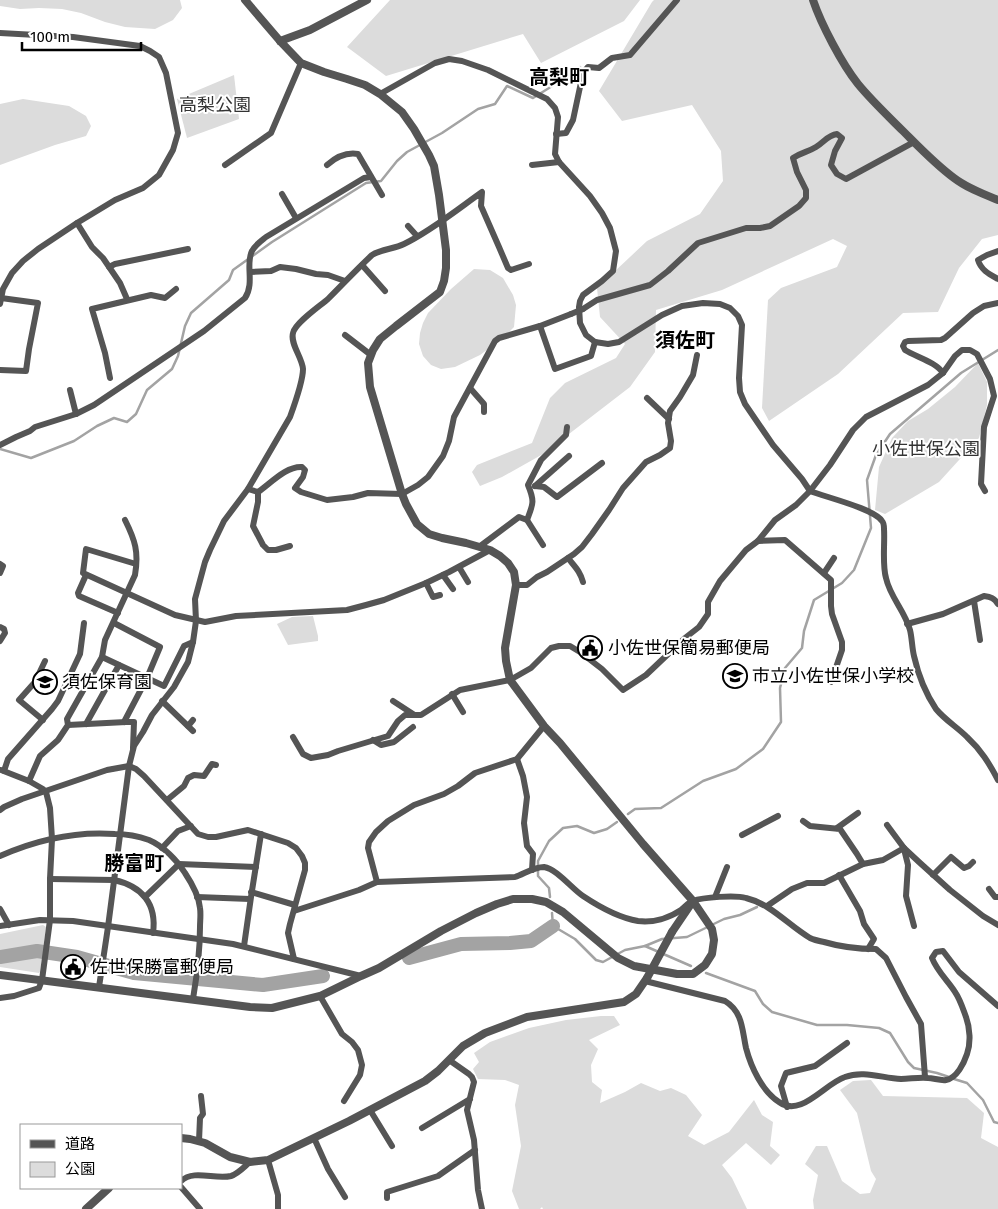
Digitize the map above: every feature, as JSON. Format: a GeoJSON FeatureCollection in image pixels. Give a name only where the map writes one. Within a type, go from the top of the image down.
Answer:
{"type":"FeatureCollection","features":[{"type":"Feature","properties":{"kind":"street"},"geometry":{"type":"LineString","coordinates":[[0,975],[250,1008],[272,1008],[320,996],[379,968],[441,931],[476,913],[513,899],[532,899],[546,902],[563,912],[618,958],[634,966],[677,974],[693,974],[705,965],[712,954],[714,940],[712,929],[693,901],[642,844],[544,726],[510,680],[505,648],[516,585],[514,572],[508,563],[490,550],[429,534],[417,524],[402,494],[370,387],[368,363],[380,339],[440,292],[444,281],[446,250],[434,166],[420,139],[402,112],[380,94],[365,85],[301,63],[245,0]]}},
{"type":"Feature","properties":{"kind":"street"},"geometry":{"type":"LineString","coordinates":[[280,41],[310,30],[367,0]]}},
{"type":"Feature","properties":{"kind":"street"},"geometry":{"type":"LineString","coordinates":[[556,134],[566,133],[573,120],[583,73],[588,67],[599,68],[612,58],[630,55],[676,0]]}},
{"type":"Feature","properties":{"kind":"street"},"geometry":{"type":"LineString","coordinates":[[813,0],[826,31],[857,83],[929,158],[955,179],[975,191],[998,200]]}},
{"type":"Feature","properties":{"kind":"street"},"geometry":{"type":"LineString","coordinates":[[0,33],[74,37],[140,46],[150,51],[159,57],[166,73],[178,133],[173,150],[159,175],[143,188],[115,200],[77,223],[38,249],[12,273],[3,289],[0,301],[38,303],[26,371],[0,370]]}},
{"type":"Feature","properties":{"kind":"street"},"geometry":{"type":"LineString","coordinates":[[380,94],[435,63],[462,60],[488,70],[547,99],[555,108],[558,117],[555,154],[559,162],[590,196],[602,213],[610,228],[616,251],[613,271],[583,294],[578,307],[580,323],[586,334],[595,342],[608,344],[619,342],[662,315],[682,306],[703,303],[720,304],[730,308],[738,316],[742,325],[740,392],[745,404],[772,445],[802,479],[810,492],[855,506],[882,521],[884,529],[885,578],[910,630],[914,656],[921,678],[935,707],[943,717],[980,750],[998,780]]}},
{"type":"Feature","properties":{"kind":"street"},"geometry":{"type":"LineString","coordinates":[[225,164],[271,133],[301,63]]}},
{"type":"Feature","properties":{"kind":"street"},"geometry":{"type":"LineString","coordinates":[[258,492],[281,475],[296,467],[302,467],[305,470],[294,488],[327,500],[354,497],[368,493],[402,494],[428,477],[443,456],[449,441],[454,417],[495,341],[499,338],[540,326],[571,314],[597,300],[650,285],[698,243],[746,228],[770,226],[799,206],[806,198],[806,190],[797,172],[793,158],[800,153],[815,148],[831,135],[837,134],[842,138],[835,151],[831,165],[836,174],[846,179],[914,142]]}},
{"type":"Feature","properties":{"kind":"street"},"geometry":{"type":"LineString","coordinates":[[327,165],[344,155],[358,154],[382,195]]}},
{"type":"Feature","properties":{"kind":"street"},"geometry":{"type":"LineString","coordinates":[[532,165],[559,162]]}},
{"type":"Feature","properties":{"kind":"street"},"geometry":{"type":"LineString","coordinates":[[0,445],[35,428],[76,414],[94,405],[204,331],[245,298],[249,292],[249,258],[252,250],[258,243],[364,178],[372,177]]}},
{"type":"Feature","properties":{"kind":"street"},"geometry":{"type":"LineString","coordinates":[[133,750],[152,714],[174,687],[188,662],[196,621],[195,599],[205,562],[224,521],[248,489],[290,418],[303,370],[299,354],[293,342],[292,334],[296,327],[328,299],[372,255],[378,251],[404,244],[482,192],[481,206],[500,247],[504,262],[511,270],[529,264]]}},
{"type":"Feature","properties":{"kind":"street"},"geometry":{"type":"LineString","coordinates":[[282,194],[296,218]]}},
{"type":"Feature","properties":{"kind":"street"},"geometry":{"type":"LineString","coordinates":[[77,223],[92,247],[103,258],[120,283],[127,299]]}},
{"type":"Feature","properties":{"kind":"street"},"geometry":{"type":"LineString","coordinates":[[408,226],[417,236]]}},
{"type":"Feature","properties":{"kind":"street"},"geometry":{"type":"LineString","coordinates":[[109,267],[115,264],[188,249]]}},
{"type":"Feature","properties":{"kind":"street"},"geometry":{"type":"LineString","coordinates":[[998,251],[978,260],[980,266],[985,271],[998,279]]}},
{"type":"Feature","properties":{"kind":"street"},"geometry":{"type":"LineString","coordinates":[[362,265],[385,291]]}},
{"type":"Feature","properties":{"kind":"street"},"geometry":{"type":"LineString","coordinates":[[250,272],[271,271],[280,267],[328,275],[345,281]]}},
{"type":"Feature","properties":{"kind":"street"},"geometry":{"type":"LineString","coordinates":[[110,378],[92,309],[151,294],[165,298],[176,289]]}},
{"type":"Feature","properties":{"kind":"street"},"geometry":{"type":"LineString","coordinates":[[943,373],[930,363],[905,350],[905,342],[908,340],[941,340],[973,313],[984,306],[998,303]]}},
{"type":"Feature","properties":{"kind":"street"},"geometry":{"type":"LineString","coordinates":[[540,326],[555,368],[591,356],[595,342]]}},
{"type":"Feature","properties":{"kind":"street"},"geometry":{"type":"LineString","coordinates":[[345,335],[371,355]]}},
{"type":"Feature","properties":{"kind":"street"},"geometry":{"type":"LineString","coordinates":[[293,737],[303,754],[311,758],[328,755],[388,736],[398,721],[405,715],[421,714],[460,690],[510,680],[531,668],[550,648],[559,646],[570,646],[588,658],[623,690],[631,686],[699,627],[708,614],[708,602],[720,581],[775,520],[810,492],[853,430],[866,417],[928,385],[943,373],[955,356],[962,350],[970,350],[978,356],[990,379],[994,396],[984,427],[981,484],[985,491]]}},
{"type":"Feature","properties":{"kind":"street"},"geometry":{"type":"LineString","coordinates":[[516,585],[527,584],[582,547],[623,488],[646,462],[670,448],[671,441],[668,423],[670,411],[693,375],[697,355]]}},
{"type":"Feature","properties":{"kind":"street"},"geometry":{"type":"LineString","coordinates":[[470,388],[484,404],[484,412]]}},
{"type":"Feature","properties":{"kind":"street"},"geometry":{"type":"LineString","coordinates":[[70,390],[76,414]]}},
{"type":"Feature","properties":{"kind":"street"},"geometry":{"type":"LineString","coordinates":[[647,398],[669,419]]}},
{"type":"Feature","properties":{"kind":"street"},"geometry":{"type":"LineString","coordinates":[[567,427],[566,435],[541,460],[528,485],[533,488],[544,487],[557,496],[602,463]]}},
{"type":"Feature","properties":{"kind":"street"},"geometry":{"type":"LineString","coordinates":[[527,520],[532,506],[533,488],[569,456]]}},
{"type":"Feature","properties":{"kind":"street"},"geometry":{"type":"LineString","coordinates":[[248,489],[258,492]]}},
{"type":"Feature","properties":{"kind":"street"},"geometry":{"type":"LineString","coordinates":[[258,492],[253,526],[263,545],[268,550],[290,546]]}},
{"type":"Feature","properties":{"kind":"street"},"geometry":{"type":"LineString","coordinates":[[479,547],[519,517],[527,520],[543,545]]}},
{"type":"Feature","properties":{"kind":"street"},"geometry":{"type":"LineString","coordinates":[[29,781],[40,756],[58,740],[68,724],[67,719],[102,657],[106,640],[135,575],[136,549],[125,520]]}},
{"type":"Feature","properties":{"kind":"street"},"geometry":{"type":"LineString","coordinates":[[758,541],[784,540],[831,580],[830,606],[842,642],[842,650],[831,682]]}},
{"type":"Feature","properties":{"kind":"street"},"geometry":{"type":"LineString","coordinates":[[136,564],[86,549],[83,573],[175,615],[205,622],[236,616],[347,610],[384,600],[443,575],[490,550]]}},
{"type":"Feature","properties":{"kind":"street"},"geometry":{"type":"LineString","coordinates":[[568,558],[581,572],[583,582]]}},
{"type":"Feature","properties":{"kind":"street"},"geometry":{"type":"LineString","coordinates":[[824,573],[834,558]]}},
{"type":"Feature","properties":{"kind":"street"},"geometry":{"type":"LineString","coordinates":[[0,564],[3,566],[0,573]]}},
{"type":"Feature","properties":{"kind":"street"},"geometry":{"type":"LineString","coordinates":[[459,567],[468,582]]}},
{"type":"Feature","properties":{"kind":"street"},"geometry":{"type":"LineString","coordinates":[[86,575],[78,593],[79,596],[118,613]]}},
{"type":"Feature","properties":{"kind":"street"},"geometry":{"type":"LineString","coordinates":[[443,575],[453,589]]}},
{"type":"Feature","properties":{"kind":"street"},"geometry":{"type":"LineString","coordinates":[[426,582],[433,597],[440,595]]}},
{"type":"Feature","properties":{"kind":"street"},"geometry":{"type":"LineString","coordinates":[[907,624],[943,614],[984,596],[991,597],[998,604]]}},
{"type":"Feature","properties":{"kind":"street"},"geometry":{"type":"LineString","coordinates":[[974,601],[980,640]]}},
{"type":"Feature","properties":{"kind":"street"},"geometry":{"type":"LineString","coordinates":[[0,998],[14,996],[39,988],[42,980],[50,920],[52,838],[50,808],[46,792],[29,781],[2,770],[8,759],[58,701],[80,654],[84,623]]}},
{"type":"Feature","properties":{"kind":"street"},"geometry":{"type":"LineString","coordinates":[[114,623],[160,647],[147,678],[124,722]]}},
{"type":"Feature","properties":{"kind":"street"},"geometry":{"type":"LineString","coordinates":[[0,627],[4,629],[5,633],[0,641]]}},
{"type":"Feature","properties":{"kind":"street"},"geometry":{"type":"LineString","coordinates":[[102,657],[164,686],[184,646],[193,642]]}},
{"type":"Feature","properties":{"kind":"street"},"geometry":{"type":"LineString","coordinates":[[43,720],[19,700],[35,682],[45,661]]}},
{"type":"Feature","properties":{"kind":"street"},"geometry":{"type":"LineString","coordinates":[[86,724],[119,665]]}},
{"type":"Feature","properties":{"kind":"street"},"geometry":{"type":"LineString","coordinates":[[452,694],[463,712]]}},
{"type":"Feature","properties":{"kind":"street"},"geometry":{"type":"LineString","coordinates":[[162,701],[190,728],[194,720]]}},
{"type":"Feature","properties":{"kind":"street"},"geometry":{"type":"LineString","coordinates":[[393,701],[414,715]]}},
{"type":"Feature","properties":{"kind":"street"},"geometry":{"type":"LineString","coordinates":[[68,724],[134,722],[133,750],[129,766],[99,987]]}},
{"type":"Feature","properties":{"kind":"street"},"geometry":{"type":"LineString","coordinates":[[377,882],[368,848],[369,842],[376,832],[388,821],[414,805],[444,794],[475,773],[516,759],[544,726]]}},
{"type":"Feature","properties":{"kind":"street"},"geometry":{"type":"LineString","coordinates":[[373,740],[381,745],[394,742],[413,727]]}},
{"type":"Feature","properties":{"kind":"street"},"geometry":{"type":"LineString","coordinates":[[516,759],[523,776],[527,797],[524,823],[527,846],[534,854],[535,869]]}},
{"type":"Feature","properties":{"kind":"street"},"geometry":{"type":"LineString","coordinates":[[167,800],[184,786],[188,778],[194,775],[204,776],[212,764],[216,765]]}},
{"type":"Feature","properties":{"kind":"street"},"geometry":{"type":"LineString","coordinates":[[0,810],[22,799],[106,770],[129,766],[140,772],[198,834],[216,837],[248,830],[288,843],[296,848],[306,863],[288,933],[294,959]]}},
{"type":"Feature","properties":{"kind":"street"},"geometry":{"type":"LineString","coordinates":[[837,828],[858,813]]}},
{"type":"Feature","properties":{"kind":"street"},"geometry":{"type":"LineString","coordinates":[[742,835],[778,816]]}},
{"type":"Feature","properties":{"kind":"street"},"geometry":{"type":"LineString","coordinates":[[803,820],[810,826],[840,829],[863,864]]}},
{"type":"Feature","properties":{"kind":"street"},"geometry":{"type":"LineString","coordinates":[[887,825],[904,848],[983,916],[998,925]]}},
{"type":"Feature","properties":{"kind":"street"},"geometry":{"type":"LineString","coordinates":[[162,848],[178,831],[191,826]]}},
{"type":"Feature","properties":{"kind":"street"},"geometry":{"type":"LineString","coordinates":[[0,856],[52,838],[102,833],[136,836],[149,840],[162,848],[179,864],[191,882],[200,907],[200,939],[193,999]]}},
{"type":"Feature","properties":{"kind":"street"},"geometry":{"type":"LineString","coordinates":[[244,946],[261,834]]}},
{"type":"Feature","properties":{"kind":"street"},"geometry":{"type":"LineString","coordinates":[[767,906],[792,889],[807,884],[824,882],[863,864],[883,860],[904,848]]}},
{"type":"Feature","properties":{"kind":"street"},"geometry":{"type":"LineString","coordinates":[[904,848],[908,865],[906,896],[914,926]]}},
{"type":"Feature","properties":{"kind":"street"},"geometry":{"type":"LineString","coordinates":[[933,874],[950,857],[964,868],[973,862]]}},
{"type":"Feature","properties":{"kind":"street"},"geometry":{"type":"LineString","coordinates":[[145,897],[179,864],[256,867]]}},
{"type":"Feature","properties":{"kind":"street"},"geometry":{"type":"LineString","coordinates":[[715,897],[726,867]]}},
{"type":"Feature","properties":{"kind":"street"},"geometry":{"type":"LineString","coordinates":[[197,897],[251,896],[295,908],[359,890],[377,882],[515,877],[535,869],[546,868],[555,872],[582,896],[621,916],[638,921],[656,921],[668,917],[693,901],[715,897],[745,897],[767,906],[811,939],[835,945],[876,949],[886,958],[922,1024],[925,1077]]}},
{"type":"Feature","properties":{"kind":"street"},"geometry":{"type":"LineString","coordinates":[[839,875],[860,912],[864,924],[874,939],[868,949]]}},
{"type":"Feature","properties":{"kind":"street"},"geometry":{"type":"LineString","coordinates":[[50,879],[114,880],[136,888],[151,907],[155,923],[154,933]]}},
{"type":"Feature","properties":{"kind":"street"},"geometry":{"type":"LineString","coordinates":[[989,889],[995,897],[998,897]]}},
{"type":"Feature","properties":{"kind":"street"},"geometry":{"type":"LineString","coordinates":[[182,1138],[205,1143],[230,1157],[250,1162],[268,1160],[425,1081],[463,1046],[485,1033],[527,1017],[624,1002],[636,994],[672,932],[693,901]]}},
{"type":"Feature","properties":{"kind":"street"},"geometry":{"type":"LineString","coordinates":[[0,909],[8,925]]}},
{"type":"Feature","properties":{"kind":"street"},"geometry":{"type":"LineString","coordinates":[[0,926],[50,920],[200,939],[244,946],[361,976]]}},
{"type":"Feature","properties":{"kind":"street"},"geometry":{"type":"LineString","coordinates":[[646,979],[725,1001],[732,1005],[742,1023],[746,1048],[756,1074],[771,1096],[780,1104],[794,1108],[806,1103],[837,1080],[857,1073],[892,1078],[925,1077],[946,1080],[952,1078],[966,1060],[970,1040],[967,1019],[956,994],[934,964],[932,958],[936,952],[943,951],[959,972],[998,1006]]}},
{"type":"Feature","properties":{"kind":"street"},"geometry":{"type":"LineString","coordinates":[[320,996],[342,1034],[358,1050],[362,1065],[360,1075],[344,1101]]}},
{"type":"Feature","properties":{"kind":"street"},"geometry":{"type":"LineString","coordinates":[[787,1106],[781,1086],[786,1073],[815,1066],[847,1043]]}},
{"type":"Feature","properties":{"kind":"street"},"geometry":{"type":"LineString","coordinates":[[449,1060],[472,1077],[474,1082],[467,1110],[474,1140],[478,1190],[482,1209]]}},
{"type":"Feature","properties":{"kind":"street"},"geometry":{"type":"LineString","coordinates":[[199,1141],[200,1118],[203,1114],[202,1096]]}},
{"type":"Feature","properties":{"kind":"street"},"geometry":{"type":"LineString","coordinates":[[422,1128],[470,1099]]}},
{"type":"Feature","properties":{"kind":"street"},"geometry":{"type":"LineString","coordinates":[[370,1110],[392,1146]]}},
{"type":"Feature","properties":{"kind":"street"},"geometry":{"type":"LineString","coordinates":[[314,1138],[328,1170],[345,1197]]}},
{"type":"Feature","properties":{"kind":"street"},"geometry":{"type":"LineString","coordinates":[[387,1198],[387,1192],[438,1176],[475,1150]]}},
{"type":"Feature","properties":{"kind":"street"},"geometry":{"type":"LineString","coordinates":[[268,1160],[278,1195],[278,1209]]}},
{"type":"Feature","properties":{"kind":"street"},"geometry":{"type":"LineString","coordinates":[[182,1180],[193,1175],[232,1176],[250,1162]]}},
{"type":"Feature","properties":{"kind":"street"},"geometry":{"type":"LineString","coordinates":[[182,1188],[200,1209]]}},
{"type":"Feature","properties":{"kind":"street"},"geometry":{"type":"LineString","coordinates":[[86,1209],[107,1189]]}},
{"type":"Feature","properties":{"kind":"green space"},"geometry":{"type":"Polygon","coordinates":[[[0,0],[180,0],[182,8],[173,20],[155,29],[125,27],[62,9],[20,9],[0,6],[0,0]]]}},
{"type":"Feature","properties":{"kind":"green space"},"geometry":{"type":"Polygon","coordinates":[[[390,0],[640,0],[624,21],[541,63],[523,34],[386,76],[347,47],[390,0]]]}},
{"type":"Feature","properties":{"kind":"green space"},"geometry":{"type":"Polygon","coordinates":[[[654,0],[998,0],[998,235],[982,239],[959,268],[938,312],[903,313],[838,374],[769,421],[762,408],[768,300],[781,288],[837,267],[847,246],[833,239],[722,290],[656,310],[655,352],[630,387],[543,454],[502,477],[480,486],[472,472],[477,465],[532,443],[550,398],[565,383],[616,358],[625,344],[600,317],[597,288],[647,241],[700,214],[723,181],[721,151],[692,105],[622,121],[599,91],[654,0]]]}},
{"type":"Feature","properties":{"kind":"green space","name":"高梨公園"},"geometry":{"type":"Polygon","coordinates":[[[234,75],[239,119],[187,138],[177,99],[234,75]]]}},
{"type":"Feature","properties":{"kind":"green space"},"geometry":{"type":"Polygon","coordinates":[[[23,99],[69,106],[86,116],[91,126],[86,136],[0,165],[0,104],[23,99]]]}},
{"type":"Feature","properties":{"kind":"green space"},"geometry":{"type":"Polygon","coordinates":[[[474,269],[490,270],[503,278],[513,295],[516,305],[514,327],[480,355],[455,367],[441,369],[431,365],[423,356],[419,344],[423,323],[428,313],[474,269]]]}},
{"type":"Feature","properties":{"kind":"green space","name":"小佐世保公園"},"geometry":{"type":"Polygon","coordinates":[[[978,363],[987,382],[987,405],[979,438],[939,482],[885,514],[875,510],[879,467],[892,438],[908,421],[928,409],[955,387],[978,363]]]}},
{"type":"Feature","properties":{"kind":"green space"},"geometry":{"type":"Polygon","coordinates":[[[313,616],[318,641],[288,645],[277,624],[292,617],[313,616]]]}},
{"type":"Feature","properties":{"kind":"green space"},"geometry":{"type":"Polygon","coordinates":[[[43,925],[46,927],[39,973],[0,967],[0,934],[43,925]]]}},
{"type":"Feature","properties":{"kind":"green space"},"geometry":{"type":"Polygon","coordinates":[[[614,1016],[620,1025],[589,1040],[598,1049],[591,1065],[592,1082],[602,1090],[600,1103],[641,1083],[660,1091],[671,1088],[686,1095],[702,1115],[688,1136],[704,1145],[729,1132],[754,1100],[762,1115],[773,1122],[770,1146],[780,1155],[771,1165],[746,1143],[722,1165],[732,1178],[747,1209],[543,1209],[542,1207],[540,1209],[519,1209],[512,1191],[521,1146],[515,1105],[519,1085],[505,1080],[478,1079],[473,1069],[479,1062],[474,1053],[490,1042],[529,1028],[566,1020],[614,1016]]]}},
{"type":"Feature","properties":{"kind":"green space"},"geometry":{"type":"Polygon","coordinates":[[[871,1080],[883,1096],[967,1098],[984,1113],[981,1138],[998,1147],[998,1209],[814,1209],[813,1200],[818,1175],[805,1164],[816,1146],[827,1146],[842,1181],[860,1194],[870,1193],[876,1179],[871,1171],[857,1113],[840,1090],[853,1081],[871,1080]]]}},
{"type":"Feature","properties":{"kind":"waterway"},"geometry":{"type":"LineString","coordinates":[[0,449],[31,458],[74,441],[97,426],[114,418],[127,422],[136,414],[147,390],[172,369],[178,356],[185,326],[191,313],[229,280],[233,270],[272,242],[366,183],[381,181],[407,152],[442,133],[478,109],[495,104],[507,86],[533,98],[580,67]]}},
{"type":"Feature","properties":{"kind":"waterway"},"geometry":{"type":"LineString","coordinates":[[628,814],[635,809],[661,808],[703,781],[736,769],[763,749],[781,722],[780,688],[785,668],[802,648],[804,631],[814,600],[842,583],[854,570],[871,528],[867,480],[876,455],[890,434],[961,373],[998,350]]}},
{"type":"Feature","properties":{"kind":"waterway"},"geometry":{"type":"LineString","coordinates":[[550,897],[549,888],[538,876],[538,861],[549,841],[563,828],[577,826],[594,833],[607,829],[617,822]]}},
{"type":"Feature","properties":{"kind":"waterway"},"geometry":{"type":"LineString","coordinates":[[645,946],[662,939],[687,937],[724,919],[740,915],[757,907]]}},
{"type":"Feature","properties":{"kind":"waterway"},"geometry":{"type":"LineString","coordinates":[[552,913],[553,926],[575,939],[596,960],[603,962],[625,950],[645,946],[691,966]]}},
{"type":"Feature","properties":{"kind":"waterway"},"geometry":{"type":"LineString","coordinates":[[409,958],[461,944],[531,941],[553,926]]}},
{"type":"Feature","properties":{"kind":"waterway"},"geometry":{"type":"LineString","coordinates":[[0,957],[37,951],[77,957],[134,973],[263,985],[323,976]]}},
{"type":"Feature","properties":{"kind":"waterway"},"geometry":{"type":"LineString","coordinates":[[706,973],[755,991],[763,1004],[772,1012],[817,1025],[879,1028],[890,1033],[908,1062],[914,1068],[949,1077]]}},
{"type":"Feature","properties":{"kind":"waterway"},"geometry":{"type":"LineString","coordinates":[[954,1079],[967,1083],[983,1100],[994,1122],[998,1123]]}},
{"type":"Feature","properties":{"kind":"place","name":"小佐世保簡易郵便局"},"geometry":{"type":"Point","coordinates":[590,648]}},
{"type":"Feature","properties":{"kind":"place","name":"市立小佐世保小学校"},"geometry":{"type":"Point","coordinates":[735,676]}},
{"type":"Feature","properties":{"kind":"place","name":"須佐保育園"},"geometry":{"type":"Point","coordinates":[45,682]}},
{"type":"Feature","properties":{"kind":"place","name":"佐世保勝富郵便局"},"geometry":{"type":"Point","coordinates":[73,967]}},
{"type":"Feature","properties":{"kind":"district","name":"高梨町"},"geometry":{"type":"Point","coordinates":[559,77]}},
{"type":"Feature","properties":{"kind":"district","name":"須佐町"},"geometry":{"type":"Point","coordinates":[685,340]}},
{"type":"Feature","properties":{"kind":"district","name":"勝富町"},"geometry":{"type":"Point","coordinates":[134,863]}}]}
